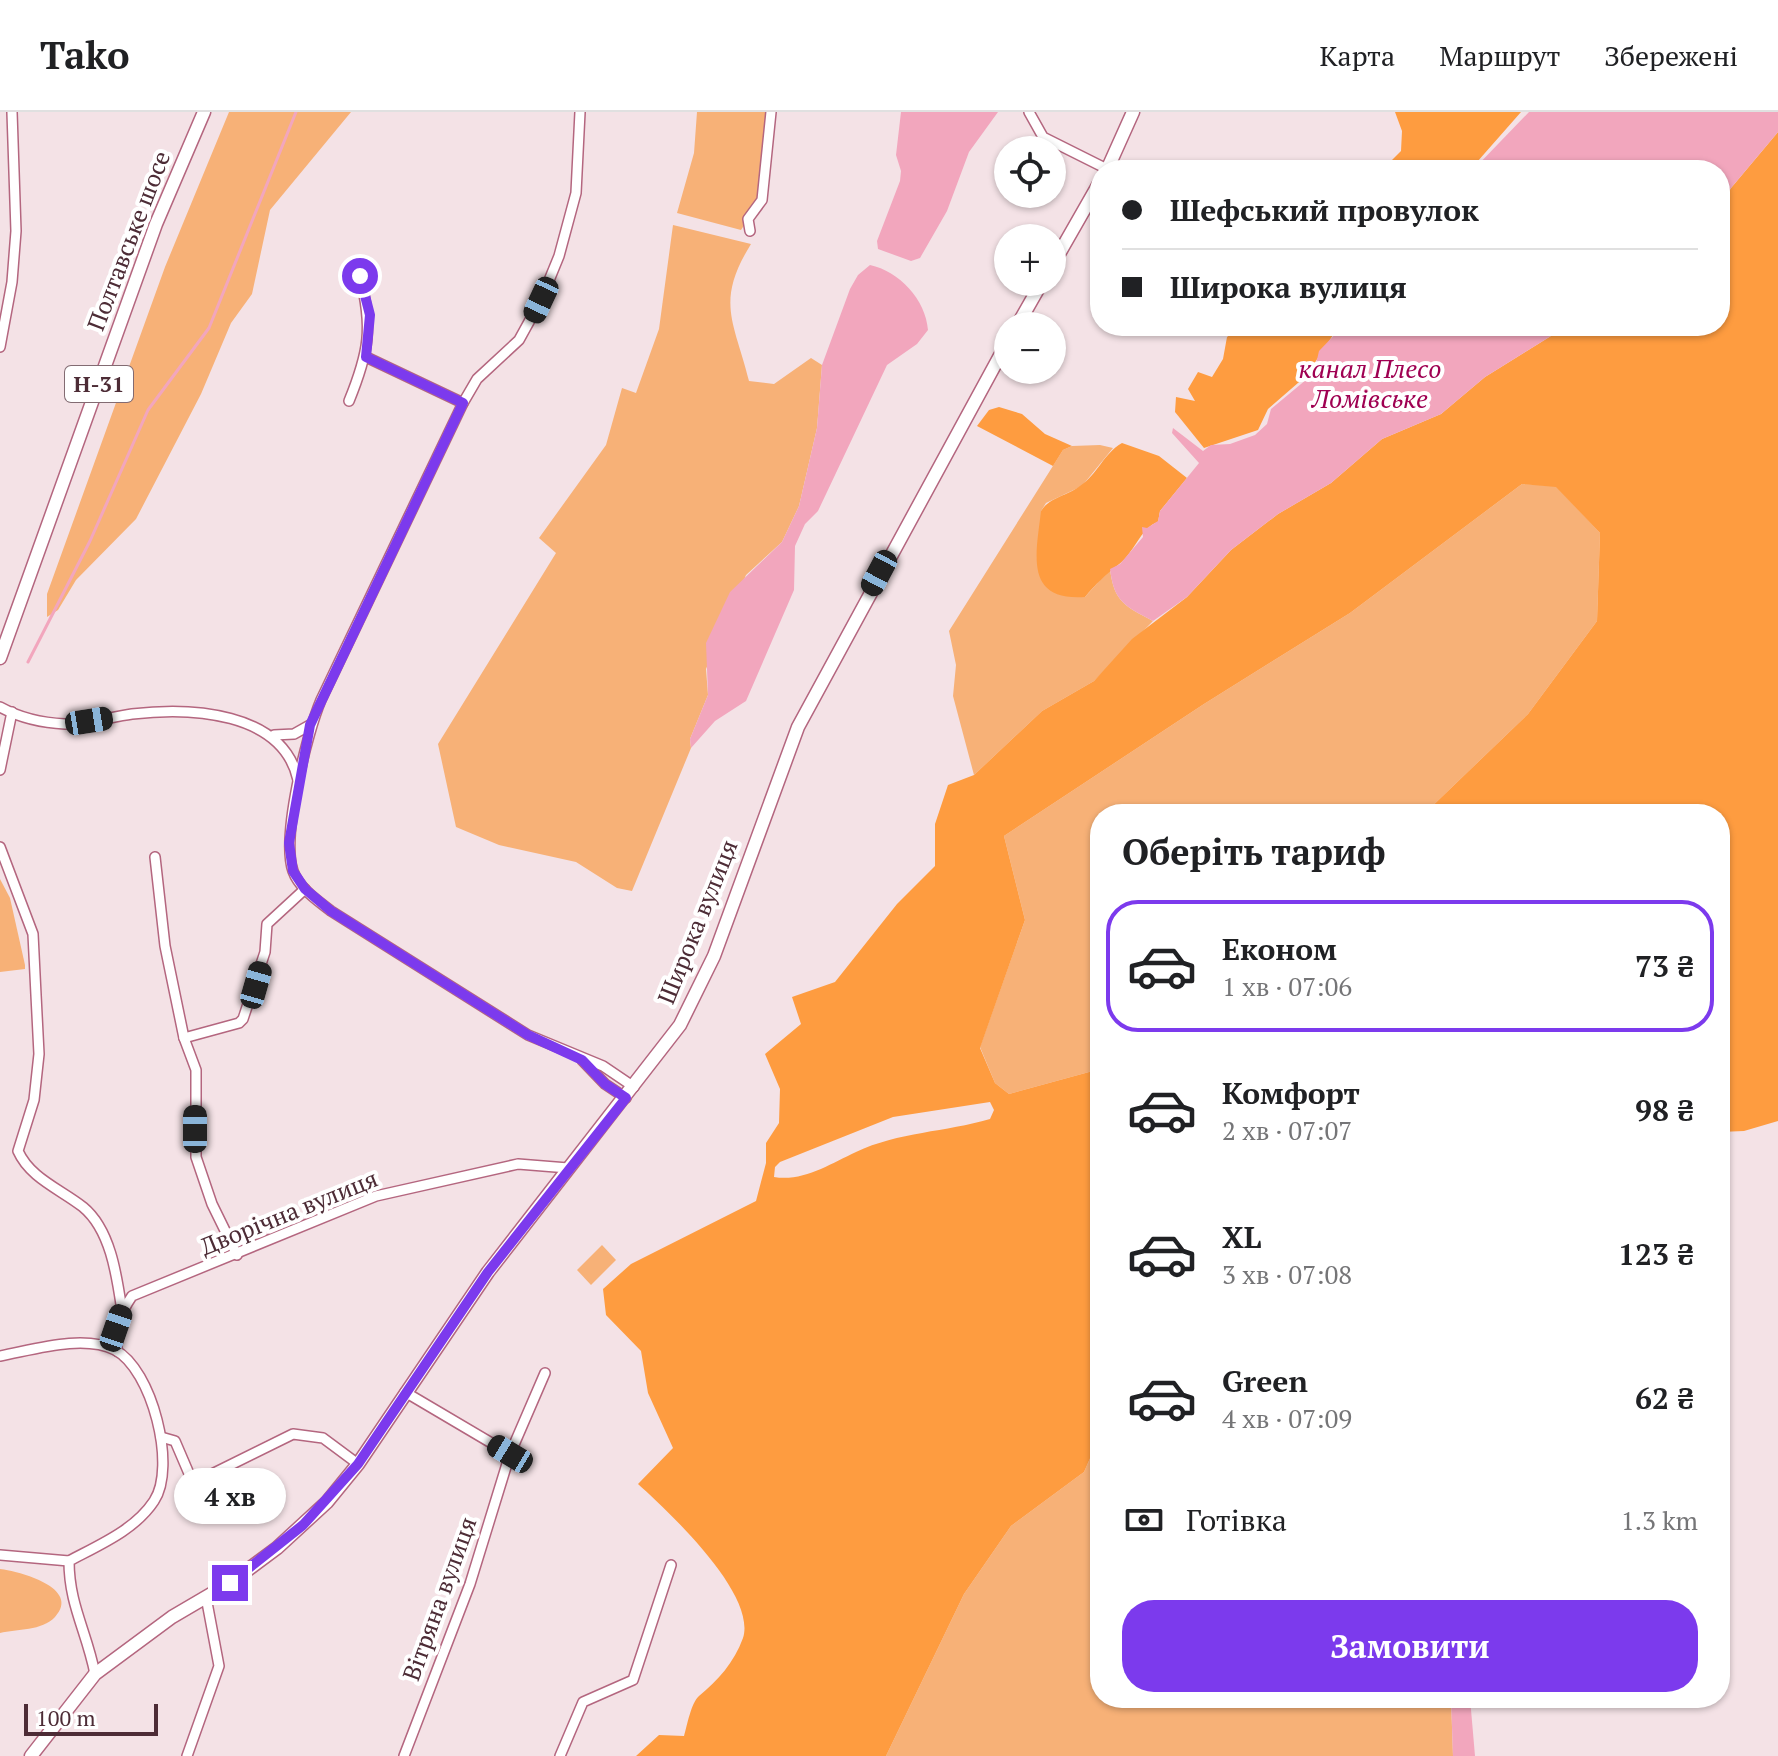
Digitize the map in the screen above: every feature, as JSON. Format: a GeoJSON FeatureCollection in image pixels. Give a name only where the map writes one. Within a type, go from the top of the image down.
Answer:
{"type":"FeatureCollection","features":[{"type":"Feature","properties":{"kind":"main road","name":"Полтавське шосе"},"geometry":{"type":"LineString","coordinates":[[0,658],[156,224],[204,112]]}},
{"type":"Feature","properties":{"kind":"main road"},"geometry":{"type":"LineString","coordinates":[[1111,160],[1133,112]]}},
{"type":"Feature","properties":{"kind":"main road"},"geometry":{"type":"LineString","coordinates":[[1066,242],[1090,200]]}},
{"type":"Feature","properties":{"kind":"main road","name":"Широка вулиця"},"geometry":{"type":"LineString","coordinates":[[31,1756],[95,1674],[142,1637],[230,1583],[303,1525],[358,1464],[488,1272],[680,1025],[696,997],[798,727],[994,367]]}},
{"type":"Feature","properties":{"kind":"street"},"geometry":{"type":"LineString","coordinates":[[0,347],[12,282],[16,231],[12,112]]}},
{"type":"Feature","properties":{"kind":"street"},"geometry":{"type":"LineString","coordinates":[[580,112],[576,193],[559,256],[541,300],[519,340],[477,379],[463,403],[310,725],[289,843],[293,871],[305,889],[331,911],[528,1035],[612,1070],[630,1092]]}},
{"type":"Feature","properties":{"kind":"street"},"geometry":{"type":"LineString","coordinates":[[750,231],[748,219],[762,200],[771,112]]}},
{"type":"Feature","properties":{"kind":"street"},"geometry":{"type":"LineString","coordinates":[[1029,112],[1043,137],[1090,161]]}},
{"type":"Feature","properties":{"kind":"street"},"geometry":{"type":"LineString","coordinates":[[349,401],[366,357],[370,315],[360,276]]}},
{"type":"Feature","properties":{"kind":"street"},"geometry":{"type":"LineString","coordinates":[[366,357],[463,403]]}},
{"type":"Feature","properties":{"kind":"street"},"geometry":{"type":"LineString","coordinates":[[0,707],[26,719],[66,724],[136,713],[208,714],[274,735],[294,734],[310,725]]}},
{"type":"Feature","properties":{"kind":"street"},"geometry":{"type":"LineString","coordinates":[[0,770],[12,712]]}},
{"type":"Feature","properties":{"kind":"street"},"geometry":{"type":"LineString","coordinates":[[274,735],[296,770],[299,784]]}},
{"type":"Feature","properties":{"kind":"street"},"geometry":{"type":"LineString","coordinates":[[0,847],[33,934],[38,1069],[34,1100],[18,1151],[25,1167],[86,1210],[96,1224],[114,1267],[122,1311],[116,1328],[117,1351]]}},
{"type":"Feature","properties":{"kind":"street"},"geometry":{"type":"LineString","coordinates":[[155,857],[165,946],[184,1038],[196,1070],[196,1157],[212,1204],[237,1255]]}},
{"type":"Feature","properties":{"kind":"street"},"geometry":{"type":"LineString","coordinates":[[184,1038],[239,1023],[243,1019],[265,952],[267,924],[305,889]]}},
{"type":"Feature","properties":{"kind":"street"},"geometry":{"type":"LineString","coordinates":[[582,1060],[605,1084],[630,1092]]}},
{"type":"Feature","properties":{"kind":"street","name":"Дворічна вулиця"},"geometry":{"type":"LineString","coordinates":[[122,1311],[132,1296],[376,1196],[518,1164],[568,1168]]}},
{"type":"Feature","properties":{"kind":"street"},"geometry":{"type":"LineString","coordinates":[[0,1356],[84,1344],[117,1351],[137,1372],[151,1397],[161,1437],[160,1485],[154,1501],[118,1536],[69,1561],[0,1555]]}},
{"type":"Feature","properties":{"kind":"street","name":"Вітряна вулиця"},"geometry":{"type":"LineString","coordinates":[[404,1756],[470,1584],[510,1454],[545,1373]]}},
{"type":"Feature","properties":{"kind":"street"},"geometry":{"type":"LineString","coordinates":[[405,1392],[510,1454]]}},
{"type":"Feature","properties":{"kind":"street"},"geometry":{"type":"LineString","coordinates":[[161,1437],[175,1441],[190,1476],[204,1478],[293,1434],[323,1438],[358,1464]]}},
{"type":"Feature","properties":{"kind":"street"},"geometry":{"type":"LineString","coordinates":[[69,1561],[70,1594],[75,1615],[88,1637],[95,1674]]}},
{"type":"Feature","properties":{"kind":"street"},"geometry":{"type":"LineString","coordinates":[[560,1756],[583,1702],[633,1680],[671,1565]]}},
{"type":"Feature","properties":{"kind":"street"},"geometry":{"type":"LineString","coordinates":[[187,1756],[219,1666],[206,1597]]}},
{"type":"Feature","properties":{"kind":"shaded area"},"geometry":{"type":"Polygon","coordinates":[[[229,112],[351,112],[270,210],[252,294],[231,323],[201,394],[136,519],[76,580],[58,610],[47,617],[47,594],[165,267],[229,112]]]}},
{"type":"Feature","properties":{"kind":"shaded area"},"geometry":{"type":"Polygon","coordinates":[[[697,112],[769,112],[760,201],[741,230],[677,213],[694,153],[697,112]]]}},
{"type":"Feature","properties":{"kind":"shaded area"},"geometry":{"type":"Polygon","coordinates":[[[1395,112],[1521,112],[1479,160],[1392,160],[1401,151],[1402,131],[1395,112]]]}},
{"type":"Feature","properties":{"kind":"shaded area"},"geometry":{"type":"Polygon","coordinates":[[[1778,132],[1778,1121],[1744,1131],[1730,1132],[1730,804],[1434,804],[1528,714],[1597,621],[1600,533],[1556,487],[1522,484],[1350,613],[1204,704],[1004,836],[1025,920],[980,1048],[995,1083],[1009,1094],[1090,1072],[1090,1458],[1084,1472],[1011,1526],[964,1594],[886,1756],[636,1756],[659,1735],[684,1736],[696,1699],[713,1684],[735,1655],[743,1638],[744,1620],[737,1599],[707,1555],[638,1484],[673,1448],[648,1393],[641,1351],[606,1315],[603,1289],[631,1264],[756,1201],[766,1163],[766,1143],[779,1123],[780,1089],[765,1054],[801,1024],[792,997],[835,982],[897,904],[935,866],[935,824],[948,785],[974,775],[1042,711],[1094,681],[1132,639],[1187,597],[1231,550],[1278,514],[1331,483],[1382,439],[1441,414],[1485,377],[1551,336],[1730,336],[1730,190],[1778,132]],[[990,1102],[893,1117],[780,1162],[775,1167],[774,1177],[806,1174],[888,1140],[990,1119],[994,1110],[990,1102]]]}},
{"type":"Feature","properties":{"kind":"shaded area"},"geometry":{"type":"Polygon","coordinates":[[[673,225],[751,244],[733,281],[731,297],[734,327],[749,381],[774,384],[811,358],[822,365],[817,428],[799,506],[782,542],[746,575],[706,669],[708,695],[690,739],[691,748],[632,891],[617,888],[576,862],[499,845],[456,827],[438,744],[556,553],[539,538],[606,445],[622,388],[636,393],[659,329],[673,225]]]}},
{"type":"Feature","properties":{"kind":"shaded area"},"geometry":{"type":"Polygon","coordinates":[[[1332,336],[1306,376],[1268,409],[1258,430],[1204,448],[1175,412],[1176,397],[1195,401],[1188,389],[1198,372],[1212,377],[1223,359],[1227,337],[1332,336]]]}},
{"type":"Feature","properties":{"kind":"shaded area"},"geometry":{"type":"Polygon","coordinates":[[[999,407],[1022,414],[1045,434],[1072,446],[1063,450],[1053,466],[977,426],[989,410],[999,407]]]}},
{"type":"Feature","properties":{"kind":"shaded area"},"geometry":{"type":"Polygon","coordinates":[[[1122,443],[1159,456],[1187,478],[1160,511],[1158,522],[1146,530],[1124,560],[1085,597],[1065,596],[1052,591],[1043,583],[1038,572],[1041,511],[1086,481],[1110,452],[1122,443]]]}},
{"type":"Feature","properties":{"kind":"shaded area"},"geometry":{"type":"Polygon","coordinates":[[[1072,446],[1113,448],[1082,486],[1046,503],[1041,511],[1085,597],[1110,569],[1114,589],[1122,602],[1153,621],[1094,681],[1042,711],[974,775],[953,696],[956,665],[949,631],[1063,450],[1072,446]]]}},
{"type":"Feature","properties":{"kind":"shaded area"},"geometry":{"type":"Polygon","coordinates":[[[1522,484],[1556,486],[1600,533],[1597,621],[1528,714],[1434,804],[1090,804],[1090,1072],[1009,1094],[995,1083],[980,1047],[1025,920],[1004,836],[1204,704],[1350,613],[1522,484]]]}},
{"type":"Feature","properties":{"kind":"shaded area"},"geometry":{"type":"Polygon","coordinates":[[[0,879],[10,898],[25,969],[0,972],[0,879]]]}},
{"type":"Feature","properties":{"kind":"shaded area"},"geometry":{"type":"Polygon","coordinates":[[[602,1245],[616,1260],[591,1285],[577,1270],[602,1245]]]}},
{"type":"Feature","properties":{"kind":"shaded area"},"geometry":{"type":"Polygon","coordinates":[[[1090,1458],[1090,1708],[1451,1708],[1453,1756],[886,1756],[964,1594],[1011,1526],[1084,1472],[1090,1458]]]}},
{"type":"Feature","properties":{"kind":"shaded area"},"geometry":{"type":"Polygon","coordinates":[[[0,1569],[33,1577],[54,1590],[60,1598],[61,1607],[55,1617],[36,1627],[0,1633],[0,1569]]]}},
{"type":"Feature","properties":{"kind":"water"},"geometry":{"type":"Polygon","coordinates":[[[901,112],[998,112],[969,152],[947,211],[920,258],[911,261],[878,249],[877,241],[900,181],[901,171],[896,155],[901,112]]]}},
{"type":"Feature","properties":{"kind":"water"},"geometry":{"type":"Polygon","coordinates":[[[1529,112],[1778,112],[1778,132],[1730,190],[1730,160],[1483,160],[1529,112]]]}},
{"type":"Feature","properties":{"kind":"water"},"geometry":{"type":"Polygon","coordinates":[[[870,265],[891,273],[909,288],[922,308],[928,330],[917,344],[887,365],[818,511],[805,524],[795,546],[794,590],[746,701],[715,721],[691,748],[690,739],[708,695],[706,643],[730,592],[782,542],[799,506],[817,428],[822,365],[850,289],[858,275],[870,265]]]}},
{"type":"Feature","properties":{"kind":"water","name":"канал Плесо Ломівське"},"geometry":{"type":"Polygon","coordinates":[[[1333,336],[1551,336],[1485,377],[1441,414],[1382,439],[1331,483],[1278,514],[1231,550],[1187,597],[1153,621],[1128,607],[1114,589],[1110,569],[1120,564],[1143,537],[1142,527],[1147,528],[1158,521],[1160,511],[1199,463],[1172,433],[1173,428],[1203,451],[1211,445],[1230,444],[1255,435],[1267,424],[1271,409],[1307,379],[1319,351],[1333,336]]]}},
{"type":"Feature","properties":{"kind":"water"},"geometry":{"type":"Polygon","coordinates":[[[1451,1708],[1471,1708],[1475,1756],[1453,1756],[1451,1708]]]}},
{"type":"Feature","properties":{"kind":"waterway"},"geometry":{"type":"LineString","coordinates":[[28,662],[90,541],[148,410],[209,328],[296,112]]}},
{"type":"Feature","properties":{"kind":"route"},"geometry":{"type":"LineString","coordinates":[[230,1583],[277,1548],[327,1502],[358,1464],[422,1365],[488,1272],[626,1098],[593,1074],[582,1060],[528,1035],[331,911],[305,889],[293,871],[289,843],[310,725],[463,403],[366,357],[370,315],[360,276]]}}]}
